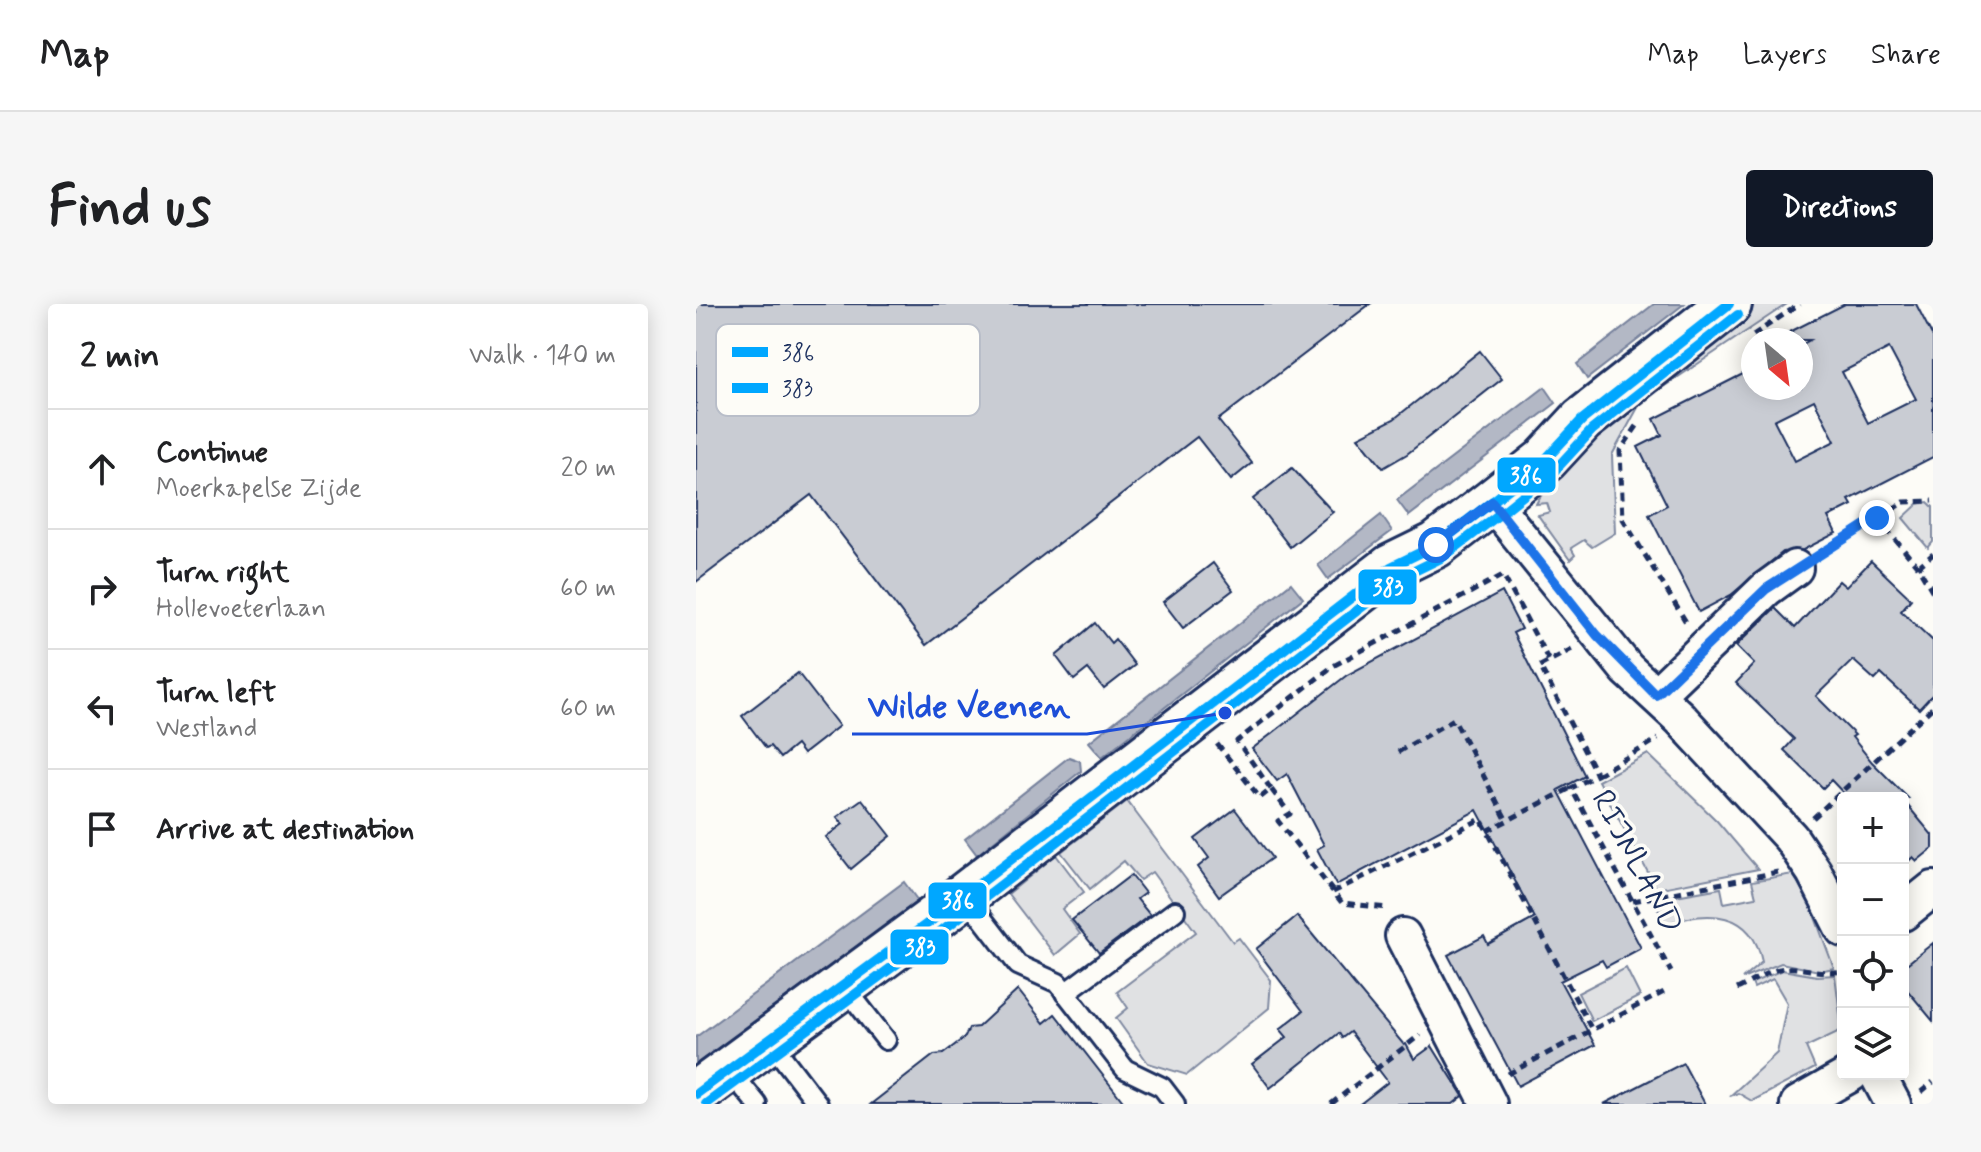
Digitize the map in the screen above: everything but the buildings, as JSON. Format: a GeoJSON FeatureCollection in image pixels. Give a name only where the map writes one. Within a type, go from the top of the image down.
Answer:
{"type":"FeatureCollection","features":[{"type":"Feature","properties":{"kind":"street"},"geometry":{"type":"LineString","coordinates":[[713,1082],[965,896],[1391,567],[1436,545],[1545,460],[1582,420],[1739,321]]}},
{"type":"Feature","properties":{"kind":"street"},"geometry":{"type":"LineString","coordinates":[[1492,502],[1597,635],[1791,838],[1811,866],[1837,917]]}},
{"type":"Feature","properties":{"kind":"street"},"geometry":{"type":"LineString","coordinates":[[1668,707],[1703,650],[1766,589],[1795,568]]}},
{"type":"Feature","properties":{"kind":"street"},"geometry":{"type":"LineString","coordinates":[[1909,908],[1933,889]]}},
{"type":"Feature","properties":{"kind":"street"},"geometry":{"type":"LineString","coordinates":[[1395,922],[1484,1096]]}},
{"type":"Feature","properties":{"kind":"street"},"geometry":{"type":"LineString","coordinates":[[1798,1104],[1840,1080]]}},
{"type":"Feature","properties":{"kind":"street"},"geometry":{"type":"LineString","coordinates":[[1880,1080],[1893,1104]]}},
{"type":"Feature","properties":{"kind":"lane"},"geometry":{"type":"LineString","coordinates":[[965,896],[1018,965],[1058,983],[1125,1069],[1162,1087],[1175,1104]]}},
{"type":"Feature","properties":{"kind":"lane"},"geometry":{"type":"LineString","coordinates":[[1065,993],[1175,911]]}},
{"type":"Feature","properties":{"kind":"lane"},"geometry":{"type":"LineString","coordinates":[[844,986],[886,1040]]}},
{"type":"Feature","properties":{"kind":"lane"},"geometry":{"type":"LineString","coordinates":[[770,1041],[818,1104]]}},
{"type":"Feature","properties":{"kind":"lane"},"geometry":{"type":"LineString","coordinates":[[713,1082],[757,1104]]}},
{"type":"Feature","properties":{"kind":"path"},"geometry":{"type":"LineString","coordinates":[[1739,321],[1800,304]]}},
{"type":"Feature","properties":{"kind":"path"},"geometry":{"type":"LineString","coordinates":[[1642,418],[1620,451],[1623,519],[1703,650]]}},
{"type":"Feature","properties":{"kind":"path"},"geometry":{"type":"LineString","coordinates":[[1795,568],[1904,502],[1933,501]]}},
{"type":"Feature","properties":{"kind":"path"},"geometry":{"type":"LineString","coordinates":[[1877,518],[1918,567],[1933,592]]}},
{"type":"Feature","properties":{"kind":"path"},"geometry":{"type":"LineString","coordinates":[[1918,567],[1933,554]]}},
{"type":"Feature","properties":{"kind":"path","name":"RIJNLAND"},"geometry":{"type":"LineString","coordinates":[[1271,789],[1237,741],[1333,666],[1503,575],[1549,661],[1540,666],[1597,775],[1571,788],[1671,972]]}},
{"type":"Feature","properties":{"kind":"path"},"geometry":{"type":"LineString","coordinates":[[1597,775],[1653,743],[1668,707]]}},
{"type":"Feature","properties":{"kind":"path"},"geometry":{"type":"LineString","coordinates":[[1791,838],[1933,707]]}},
{"type":"Feature","properties":{"kind":"path"},"geometry":{"type":"LineString","coordinates":[[1398,752],[1454,719],[1507,821]]}},
{"type":"Feature","properties":{"kind":"path"},"geometry":{"type":"LineString","coordinates":[[1222,750],[1260,798],[1271,789],[1290,814],[1278,821],[1342,903],[1395,922]]}},
{"type":"Feature","properties":{"kind":"path"},"geometry":{"type":"LineString","coordinates":[[1487,831],[1571,788]]}},
{"type":"Feature","properties":{"kind":"path"},"geometry":{"type":"LineString","coordinates":[[1333,892],[1481,819],[1592,1030]]}},
{"type":"Feature","properties":{"kind":"path"},"geometry":{"type":"LineString","coordinates":[[1633,901],[1811,866]]}},
{"type":"Feature","properties":{"kind":"path"},"geometry":{"type":"LineString","coordinates":[[1737,989],[1775,970],[1789,967],[1821,974],[1837,972]]}},
{"type":"Feature","properties":{"kind":"path"},"geometry":{"type":"LineString","coordinates":[[1484,1096],[1592,1030],[1664,992]]}},
{"type":"Feature","properties":{"kind":"path"},"geometry":{"type":"LineString","coordinates":[[1331,1104],[1443,1017]]}},
{"type":"Feature","properties":{"kind":"shaded area"},"geometry":{"type":"Polygon","coordinates":[[[1654,304],[1684,304],[1587,379],[1577,364],[1654,304]]]}},
{"type":"Feature","properties":{"kind":"shaded area"},"geometry":{"type":"Polygon","coordinates":[[[1752,304],[1787,304],[1751,328],[1741,328],[1741,335],[1641,402],[1612,455],[1615,533],[1592,547],[1584,540],[1571,548],[1575,555],[1570,560],[1538,515],[1550,512],[1547,503],[1536,504],[1557,477],[1603,431],[1599,423],[1752,304]]]}},
{"type":"Feature","properties":{"kind":"shaded area"},"geometry":{"type":"Polygon","coordinates":[[[1545,387],[1556,403],[1409,516],[1397,500],[1545,387]]]}},
{"type":"Feature","properties":{"kind":"shaded area"},"geometry":{"type":"Polygon","coordinates":[[[1928,502],[1933,507],[1933,542],[1928,548],[1903,518],[1918,504],[1928,502]]]}},
{"type":"Feature","properties":{"kind":"shaded area"},"geometry":{"type":"Polygon","coordinates":[[[1381,515],[1392,531],[1328,579],[1318,565],[1381,515]]]}},
{"type":"Feature","properties":{"kind":"shaded area"},"geometry":{"type":"Polygon","coordinates":[[[1291,583],[1303,598],[1102,757],[1089,742],[1291,583]]]}},
{"type":"Feature","properties":{"kind":"shaded area"},"geometry":{"type":"Polygon","coordinates":[[[1648,754],[1717,821],[1758,869],[1657,889],[1598,781],[1648,754]]]}},
{"type":"Feature","properties":{"kind":"shaded area"},"geometry":{"type":"Polygon","coordinates":[[[1069,757],[1080,761],[1081,771],[977,855],[965,839],[1069,757]]]}},
{"type":"Feature","properties":{"kind":"shaded area"},"geometry":{"type":"Polygon","coordinates":[[[1127,801],[1233,942],[1239,938],[1271,980],[1269,1008],[1187,1075],[1148,1063],[1116,1018],[1128,1008],[1117,992],[1196,932],[1152,872],[1140,880],[1124,861],[1090,889],[1061,852],[1127,801]]]}},
{"type":"Feature","properties":{"kind":"shaded area"},"geometry":{"type":"Polygon","coordinates":[[[1056,855],[1084,892],[1062,909],[1080,934],[1055,955],[1008,894],[1056,855]]]}},
{"type":"Feature","properties":{"kind":"shaded area"},"geometry":{"type":"Polygon","coordinates":[[[1793,874],[1810,904],[1834,968],[1819,971],[1781,963],[1742,979],[1762,962],[1749,932],[1738,923],[1712,916],[1666,924],[1653,900],[1721,888],[1724,903],[1756,897],[1752,881],[1793,874]]]}},
{"type":"Feature","properties":{"kind":"shaded area"},"geometry":{"type":"Polygon","coordinates":[[[904,882],[918,901],[696,1064],[696,1037],[904,882]]]}},
{"type":"Feature","properties":{"kind":"shaded area"},"geometry":{"type":"Polygon","coordinates":[[[1626,968],[1640,996],[1592,1021],[1578,993],[1626,968]]]}},
{"type":"Feature","properties":{"kind":"shaded area"},"geometry":{"type":"Polygon","coordinates":[[[1782,970],[1817,976],[1835,975],[1837,1032],[1806,1047],[1815,1068],[1752,1101],[1738,1093],[1730,1096],[1777,1053],[1787,1003],[1773,979],[1754,988],[1752,983],[1782,970]]]}},
{"type":"Feature","properties":{"kind":"transit line","name":"386"},"geometry":{"type":"LineString","coordinates":[[696,1094],[931,921],[1391,567],[1436,545],[1545,460],[1582,420],[1729,304]]}},
{"type":"Feature","properties":{"kind":"transit line","name":"383"},"geometry":{"type":"LineString","coordinates":[[706,1104],[940,932],[1398,579],[1443,557],[1501,513],[1555,470],[1592,430],[1738,315]]}},
{"type":"Feature","properties":{"kind":"place","name":"Wilde Veenen"},"geometry":{"type":"Point","coordinates":[1225,713]}},
{"type":"Feature","properties":{"kind":"route"},"geometry":{"type":"LineString","coordinates":[[1436,545],[1492,502],[1597,635],[1627,669],[1656,695],[1766,589],[1877,518]]}}]}
